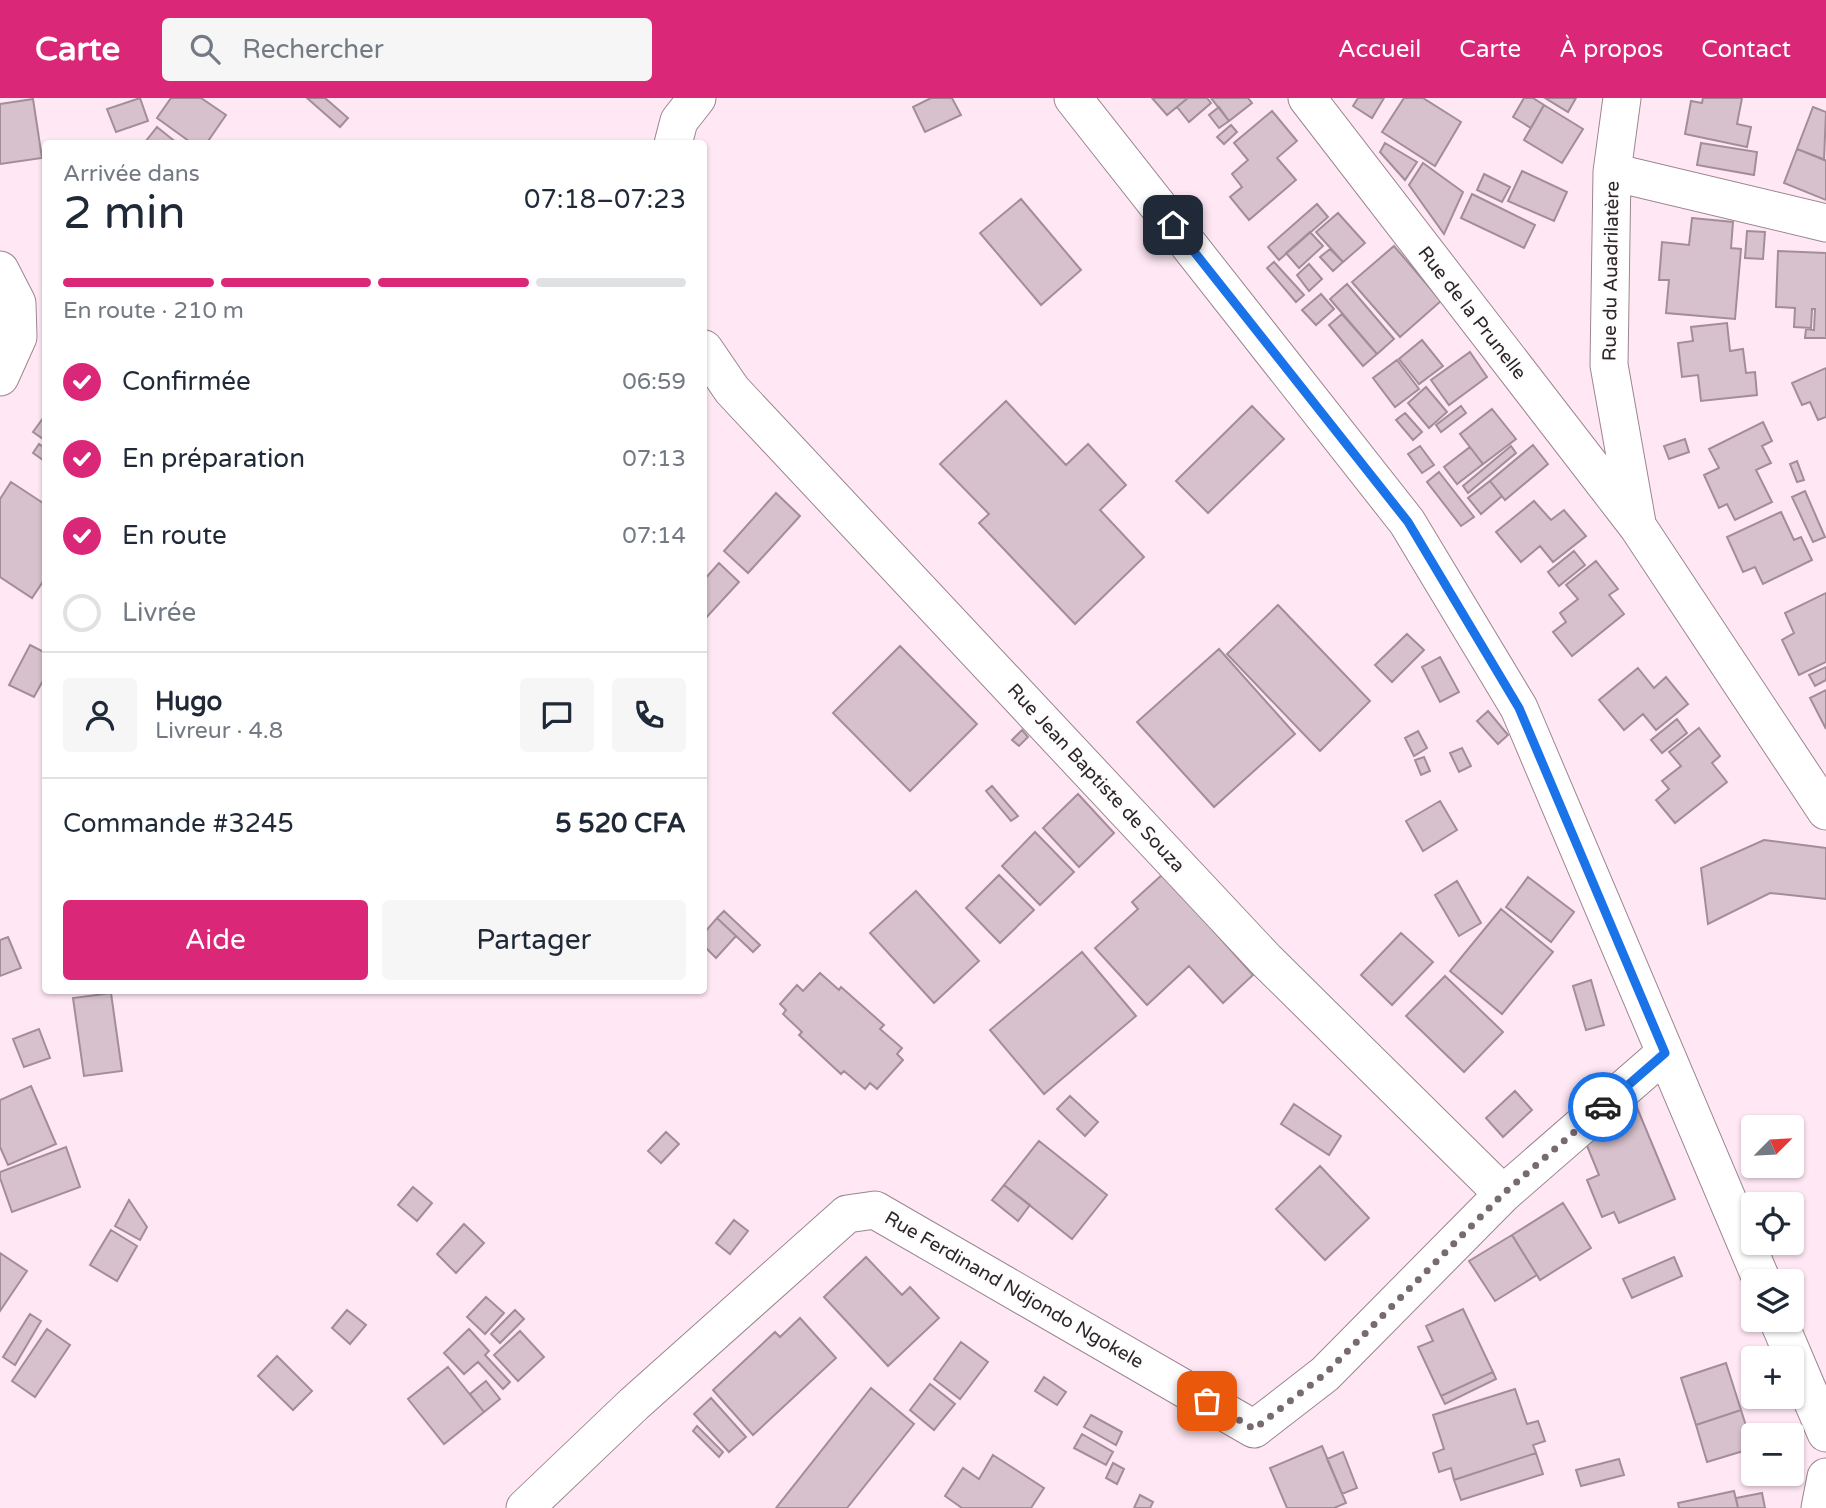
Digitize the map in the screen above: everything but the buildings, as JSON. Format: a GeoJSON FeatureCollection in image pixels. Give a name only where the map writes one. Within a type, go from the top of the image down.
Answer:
{"type":"FeatureCollection","features":[{"type":"Feature","properties":{"kind":"street"},"geometry":{"type":"LineString","coordinates":[[674,140],[679,121],[697,98]]}},
{"type":"Feature","properties":{"kind":"street"},"geometry":{"type":"LineString","coordinates":[[1073,98],[1408,522],[1519,708],[1757,1269]]}},
{"type":"Feature","properties":{"kind":"street","name":"Rue de la Prunelle"},"geometry":{"type":"LineString","coordinates":[[1307,98],[1638,527],[1826,811]]}},
{"type":"Feature","properties":{"kind":"street","name":"Rue du Auadrilatère"},"geometry":{"type":"LineString","coordinates":[[1622,98],[1612,172],[1609,365],[1638,527]]}},
{"type":"Feature","properties":{"kind":"street"},"geometry":{"type":"LineString","coordinates":[[1612,172],[1826,223]]}},
{"type":"Feature","properties":{"kind":"street"},"geometry":{"type":"LineString","coordinates":[[0,270],[17,303],[18,337],[0,377]]}},
{"type":"Feature","properties":{"kind":"street","name":"Rue Jean Baptiste de Souza"},"geometry":{"type":"LineString","coordinates":[[707,353],[732,390],[1257,949],[1503,1194]]}},
{"type":"Feature","properties":{"kind":"street","name":"Rue Ferdinand Ndjondo Ngokele"},"geometry":{"type":"LineString","coordinates":[[525,1508],[634,1404],[847,1214],[875,1210],[1254,1429],[1325,1374],[1503,1194],[1665,1053]]}},
{"type":"Feature","properties":{"kind":"street"},"geometry":{"type":"LineString","coordinates":[[1783,1332],[1826,1433]]}},
{"type":"Feature","properties":{"kind":"street"},"geometry":{"type":"LineString","coordinates":[[1820,1508],[1826,1477]]}},
{"type":"Feature","properties":{"kind":"way so far"},"geometry":{"type":"LineString","coordinates":[[1207,1401],[1254,1429],[1325,1374],[1503,1194],[1603,1107]]}},
{"type":"Feature","properties":{"kind":"route"},"geometry":{"type":"LineString","coordinates":[[1173,225],[1408,522],[1519,708],[1665,1053],[1603,1107]]}}]}
